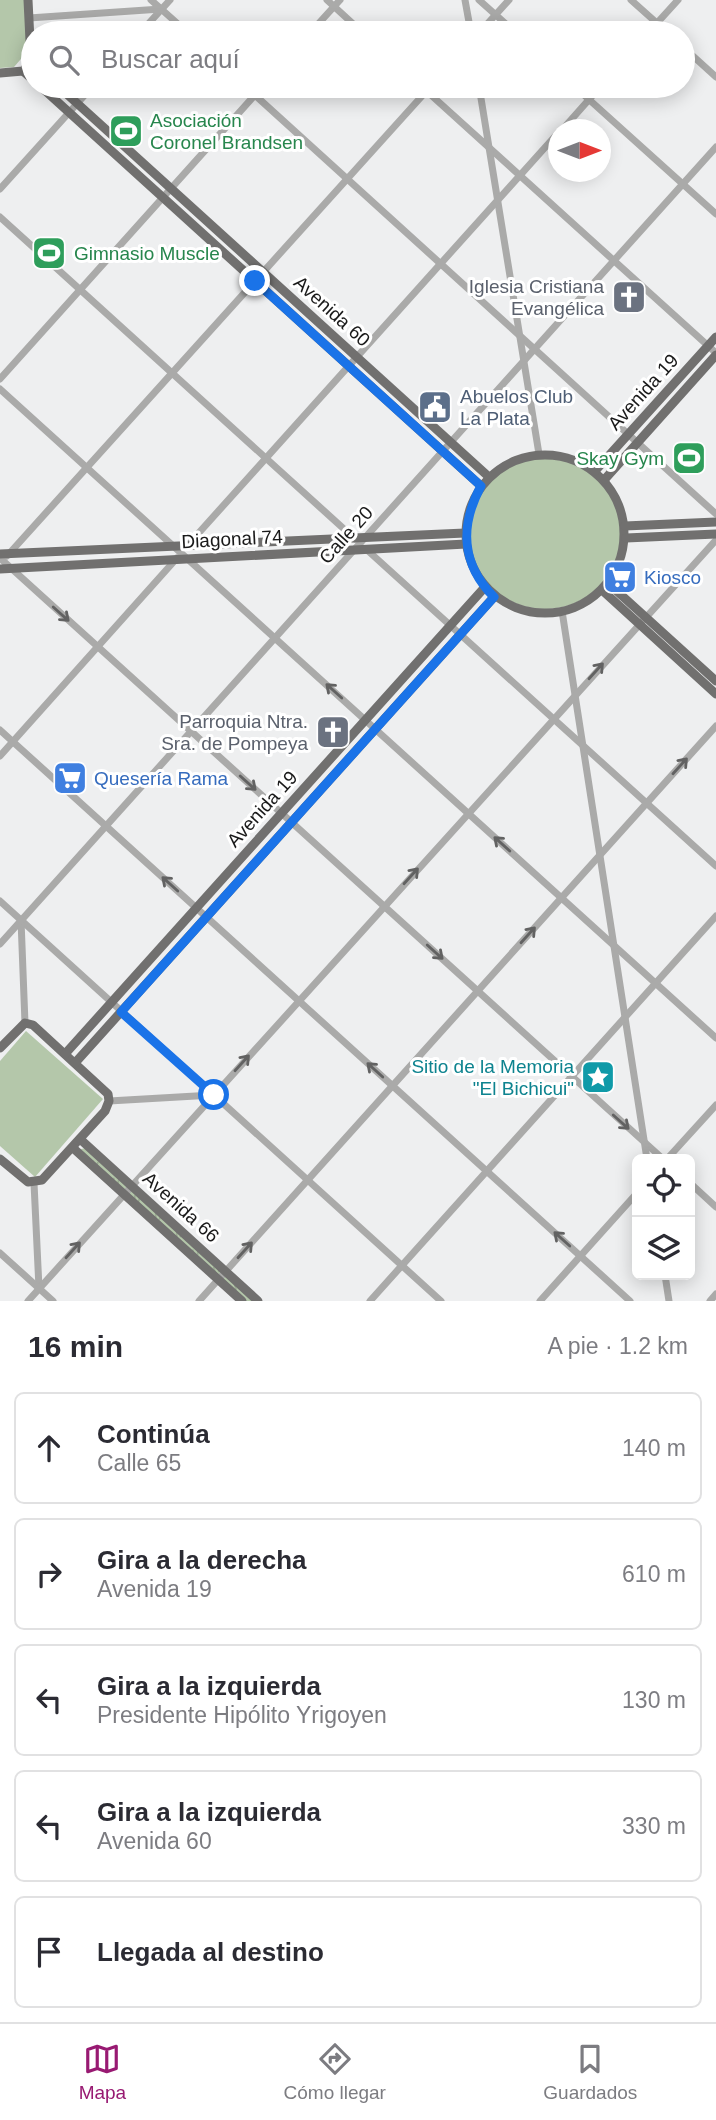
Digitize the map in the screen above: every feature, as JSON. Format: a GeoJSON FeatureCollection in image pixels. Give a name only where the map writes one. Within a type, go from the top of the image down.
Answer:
{"type":"FeatureCollection","features":[{"type":"Feature","properties":{"kind":"main road"},"geometry":{"type":"LineString","coordinates":[[29,0],[29,21]]}},
{"type":"Feature","properties":{"kind":"main road"},"geometry":{"type":"LineString","coordinates":[[0,73],[21,71]]}},
{"type":"Feature","properties":{"kind":"main road","name":"Avenida 60"},"geometry":{"type":"LineString","coordinates":[[53,98],[481,486]]}},
{"type":"Feature","properties":{"kind":"main road","name":"Avenida 60"},"geometry":{"type":"LineString","coordinates":[[71,98],[489,477]]}},
{"type":"Feature","properties":{"kind":"main road","name":"Avenida 19"},"geometry":{"type":"LineString","coordinates":[[595,471],[716,337]]}},
{"type":"Feature","properties":{"kind":"main road","name":"Avenida 19"},"geometry":{"type":"LineString","coordinates":[[605,479],[716,354]]}},
{"type":"Feature","properties":{"kind":"main road"},"geometry":{"type":"LineString","coordinates":[[539,454],[567,459],[595,471],[605,479],[625,526],[626,538],[606,588],[584,604],[562,611],[541,612],[518,608],[494,597],[474,571],[466,544],[465,533],[470,508],[481,486],[512,461],[539,454]]}},
{"type":"Feature","properties":{"kind":"main road"},"geometry":{"type":"LineString","coordinates":[[625,526],[716,522]]}},
{"type":"Feature","properties":{"kind":"main road","name":"Diagonal 74"},"geometry":{"type":"LineString","coordinates":[[3,561],[360,543],[465,533]]}},
{"type":"Feature","properties":{"kind":"main road"},"geometry":{"type":"LineString","coordinates":[[626,538],[716,534]]}},
{"type":"Feature","properties":{"kind":"main road","name":"Diagonal 74"},"geometry":{"type":"LineString","coordinates":[[360,543],[466,544]]}},
{"type":"Feature","properties":{"kind":"main road","name":"Diagonal 74"},"geometry":{"type":"LineString","coordinates":[[3,561],[182,552]]}},
{"type":"Feature","properties":{"kind":"main road","name":"Avenida 19"},"geometry":{"type":"LineString","coordinates":[[65,1054],[485,587]]}},
{"type":"Feature","properties":{"kind":"main road"},"geometry":{"type":"LineString","coordinates":[[606,588],[716,681]]}},
{"type":"Feature","properties":{"kind":"main road","name":"Avenida 19"},"geometry":{"type":"LineString","coordinates":[[75,1063],[494,597]]}},
{"type":"Feature","properties":{"kind":"main road"},"geometry":{"type":"LineString","coordinates":[[642,620],[716,694]]}},
{"type":"Feature","properties":{"kind":"main road"},"geometry":{"type":"LineString","coordinates":[[0,1048],[25,1023],[33,1025],[108,1094],[109,1101],[73,1148],[42,1180],[34,1183],[28,1181],[0,1159]]}},
{"type":"Feature","properties":{"kind":"main road","name":"Avenida 66"},"geometry":{"type":"LineString","coordinates":[[80,1139],[258,1301]]}},
{"type":"Feature","properties":{"kind":"main road","name":"Avenida 66"},"geometry":{"type":"LineString","coordinates":[[73,1148],[242,1301]]}},
{"type":"Feature","properties":{"kind":"street"},"geometry":{"type":"LineString","coordinates":[[151,0],[174,21]]}},
{"type":"Feature","properties":{"kind":"street"},"geometry":{"type":"LineString","coordinates":[[150,21],[170,0]]}},
{"type":"Feature","properties":{"kind":"street"},"geometry":{"type":"LineString","coordinates":[[327,0],[337,3],[353,21]]}},
{"type":"Feature","properties":{"kind":"street"},"geometry":{"type":"LineString","coordinates":[[465,0],[469,21]]}},
{"type":"Feature","properties":{"kind":"street"},"geometry":{"type":"LineString","coordinates":[[479,0],[503,21]]}},
{"type":"Feature","properties":{"kind":"street"},"geometry":{"type":"LineString","coordinates":[[490,21],[509,0]]}},
{"type":"Feature","properties":{"kind":"street"},"geometry":{"type":"LineString","coordinates":[[631,0],[655,21]]}},
{"type":"Feature","properties":{"kind":"street"},"geometry":{"type":"LineString","coordinates":[[659,21],[678,0]]}},
{"type":"Feature","properties":{"kind":"street"},"geometry":{"type":"LineString","coordinates":[[321,21],[337,3]]}},
{"type":"Feature","properties":{"kind":"street"},"geometry":{"type":"LineString","coordinates":[[29,18],[161,9]]}},
{"type":"Feature","properties":{"kind":"street"},"geometry":{"type":"LineString","coordinates":[[695,58],[716,77]]}},
{"type":"Feature","properties":{"kind":"street"},"geometry":{"type":"LineString","coordinates":[[0,189],[82,98]]}},
{"type":"Feature","properties":{"kind":"street"},"geometry":{"type":"LineString","coordinates":[[0,379],[251,98]]}},
{"type":"Feature","properties":{"kind":"street"},"geometry":{"type":"LineString","coordinates":[[259,98],[716,514]]}},
{"type":"Feature","properties":{"kind":"street"},"geometry":{"type":"LineString","coordinates":[[417,98],[348,178],[3,561],[659,1154]]}},
{"type":"Feature","properties":{"kind":"street"},"geometry":{"type":"LineString","coordinates":[[437,98],[489,149],[716,354]]}},
{"type":"Feature","properties":{"kind":"street"},"geometry":{"type":"LineString","coordinates":[[481,98],[539,454]]}},
{"type":"Feature","properties":{"kind":"street"},"geometry":{"type":"LineString","coordinates":[[571,119],[589,99],[716,214]]}},
{"type":"Feature","properties":{"kind":"street"},"geometry":{"type":"LineString","coordinates":[[0,755],[548,144]]}},
{"type":"Feature","properties":{"kind":"street","name":"Calle 20"},"geometry":{"type":"LineString","coordinates":[[0,944],[716,146]]}},
{"type":"Feature","properties":{"kind":"street"},"geometry":{"type":"LineString","coordinates":[[0,217],[716,866]]}},
{"type":"Feature","properties":{"kind":"street"},"geometry":{"type":"LineString","coordinates":[[0,389],[716,1038]]}},
{"type":"Feature","properties":{"kind":"street"},"geometry":{"type":"LineString","coordinates":[[27,1301],[716,540]]}},
{"type":"Feature","properties":{"kind":"street"},"geometry":{"type":"LineString","coordinates":[[562,611],[646,1154]]}},
{"type":"Feature","properties":{"kind":"street"},"geometry":{"type":"LineString","coordinates":[[199,1301],[716,726]]}},
{"type":"Feature","properties":{"kind":"street"},"geometry":{"type":"LineString","coordinates":[[0,730],[631,1301]]}},
{"type":"Feature","properties":{"kind":"street"},"geometry":{"type":"LineString","coordinates":[[0,901],[441,1301]]}},
{"type":"Feature","properties":{"kind":"street"},"geometry":{"type":"LineString","coordinates":[[370,1301],[716,916]]}},
{"type":"Feature","properties":{"kind":"street"},"geometry":{"type":"LineString","coordinates":[[21,920],[25,1023]]}},
{"type":"Feature","properties":{"kind":"street"},"geometry":{"type":"LineString","coordinates":[[109,1101],[214,1095]]}},
{"type":"Feature","properties":{"kind":"street"},"geometry":{"type":"LineString","coordinates":[[670,1154],[716,1105]]}},
{"type":"Feature","properties":{"kind":"street"},"geometry":{"type":"LineString","coordinates":[[34,1183],[39,1289]]}},
{"type":"Feature","properties":{"kind":"street"},"geometry":{"type":"LineString","coordinates":[[695,1188],[716,1207]]}},
{"type":"Feature","properties":{"kind":"street"},"geometry":{"type":"LineString","coordinates":[[540,1301],[632,1199]]}},
{"type":"Feature","properties":{"kind":"street"},"geometry":{"type":"LineString","coordinates":[[0,1253],[53,1301]]}},
{"type":"Feature","properties":{"kind":"street"},"geometry":{"type":"LineString","coordinates":[[666,1280],[669,1301]]}},
{"type":"Feature","properties":{"kind":"street"},"geometry":{"type":"LineString","coordinates":[[710,1301],[716,1294]]}},
{"type":"Feature","properties":{"kind":"green space"},"geometry":{"type":"Polygon","coordinates":[[[0,0],[25,0],[26,21],[21,21],[21,59],[14,67],[0,68],[0,0]]]}},
{"type":"Feature","properties":{"kind":"green space"},"geometry":{"type":"Polygon","coordinates":[[[545,457],[574,463],[598,480],[615,504],[621,533],[615,562],[598,586],[574,603],[545,609],[516,603],[492,586],[475,562],[469,533],[475,504],[492,480],[516,463],[545,457]]]}},
{"type":"Feature","properties":{"kind":"green space"},"geometry":{"type":"Polygon","coordinates":[[[26,1031],[103,1099],[35,1177],[0,1146],[0,1061],[26,1031]]]}},
{"type":"Feature","properties":{"kind":"green space"},"geometry":{"type":"Polygon","coordinates":[[[86,1148],[254,1301],[245,1301],[81,1153],[81,1149],[86,1148]]]}},
{"type":"Feature","properties":{"kind":"place","name":"Asociación Coronel Brandsen"},"geometry":{"type":"Point","coordinates":[126,131]}},
{"type":"Feature","properties":{"kind":"place","name":"Gimnasio Muscle"},"geometry":{"type":"Point","coordinates":[49,253]}},
{"type":"Feature","properties":{"kind":"place","name":"Iglesia Cristiana Evangélica"},"geometry":{"type":"Point","coordinates":[629,297]}},
{"type":"Feature","properties":{"kind":"place","name":"Abuelos Club La Plata"},"geometry":{"type":"Point","coordinates":[435,407]}},
{"type":"Feature","properties":{"kind":"place","name":"Skay Gym"},"geometry":{"type":"Point","coordinates":[689,458]}},
{"type":"Feature","properties":{"kind":"place","name":"Kiosco"},"geometry":{"type":"Point","coordinates":[620,577]}},
{"type":"Feature","properties":{"kind":"place","name":"Parroquia Ntra. Sra. de Pompeya"},"geometry":{"type":"Point","coordinates":[333,732]}},
{"type":"Feature","properties":{"kind":"place","name":"Quesería Rama"},"geometry":{"type":"Point","coordinates":[70,778]}},
{"type":"Feature","properties":{"kind":"place","name":"Sitio de la Memoria \"El Bichicui\""},"geometry":{"type":"Point","coordinates":[598,1077]}},
{"type":"Feature","properties":{"kind":"route"},"geometry":{"type":"LineString","coordinates":[[214,1095],[121,1012],[494,597],[474,571],[466,544],[465,533],[470,508],[481,486],[255,281]]}}]}
